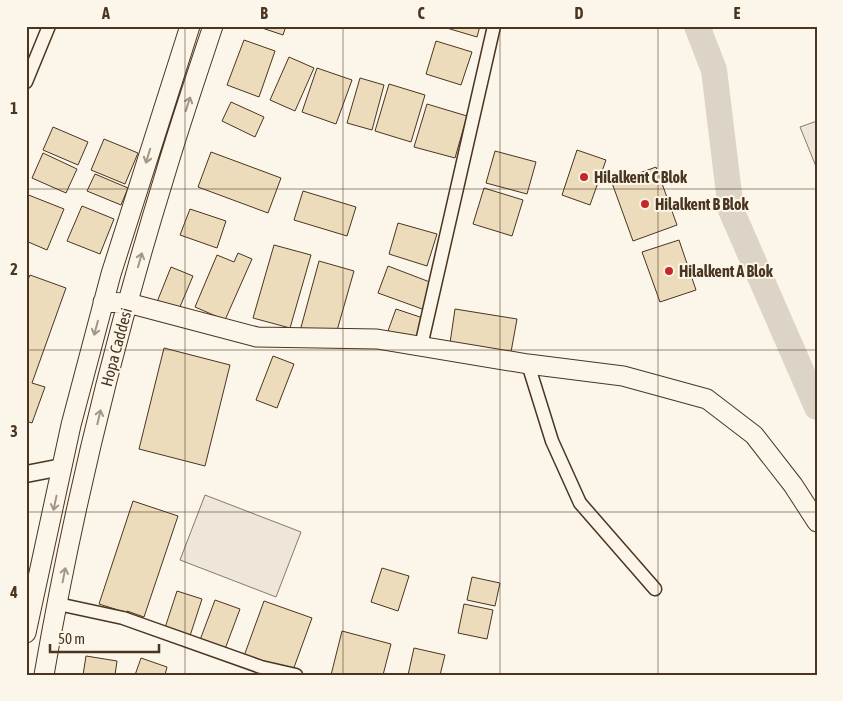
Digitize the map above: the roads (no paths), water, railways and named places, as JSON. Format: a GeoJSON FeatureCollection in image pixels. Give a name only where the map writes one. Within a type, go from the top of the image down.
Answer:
{"type":"FeatureCollection","features":[{"type":"Feature","properties":{"kind":"main road","name":"Hopa Caddesi"},"geometry":{"type":"LineString","coordinates":[[26,633],[71,425],[103,302],[190,26]]}},
{"type":"Feature","properties":{"kind":"main road","name":"Hopa Caddesi"},"geometry":{"type":"LineString","coordinates":[[44,675],[72,531],[102,400],[164,178],[213,26]]}},
{"type":"Feature","properties":{"kind":"main road"},"geometry":{"type":"LineString","coordinates":[[103,302],[128,303],[257,338],[377,339],[528,364],[623,376],[707,400],[754,434],[794,485],[817,522]]}},
{"type":"Feature","properties":{"kind":"street"},"geometry":{"type":"LineString","coordinates":[[26,82],[49,26]]}},
{"type":"Feature","properties":{"kind":"street"},"geometry":{"type":"LineString","coordinates":[[421,346],[494,26]]}},
{"type":"Feature","properties":{"kind":"street"},"geometry":{"type":"LineString","coordinates":[[528,364],[552,442],[580,503],[655,589]]}},
{"type":"Feature","properties":{"kind":"street"},"geometry":{"type":"LineString","coordinates":[[26,474],[62,467]]}},
{"type":"Feature","properties":{"kind":"street"},"geometry":{"type":"LineString","coordinates":[[58,604],[122,618],[261,667],[296,675]]}},
{"type":"Feature","properties":{"kind":"waterway"},"geometry":{"type":"LineString","coordinates":[[697,26],[714,70],[731,210],[817,407]]}},
{"type":"Feature","properties":{"kind":"place","name":"Hilalkent C Blok"},"geometry":{"type":"Point","coordinates":[584,177]}},
{"type":"Feature","properties":{"kind":"place","name":"Hilalkent B Blok"},"geometry":{"type":"Point","coordinates":[645,204]}},
{"type":"Feature","properties":{"kind":"place","name":"Hilalkent A Blok"},"geometry":{"type":"Point","coordinates":[669,271]}}]}
